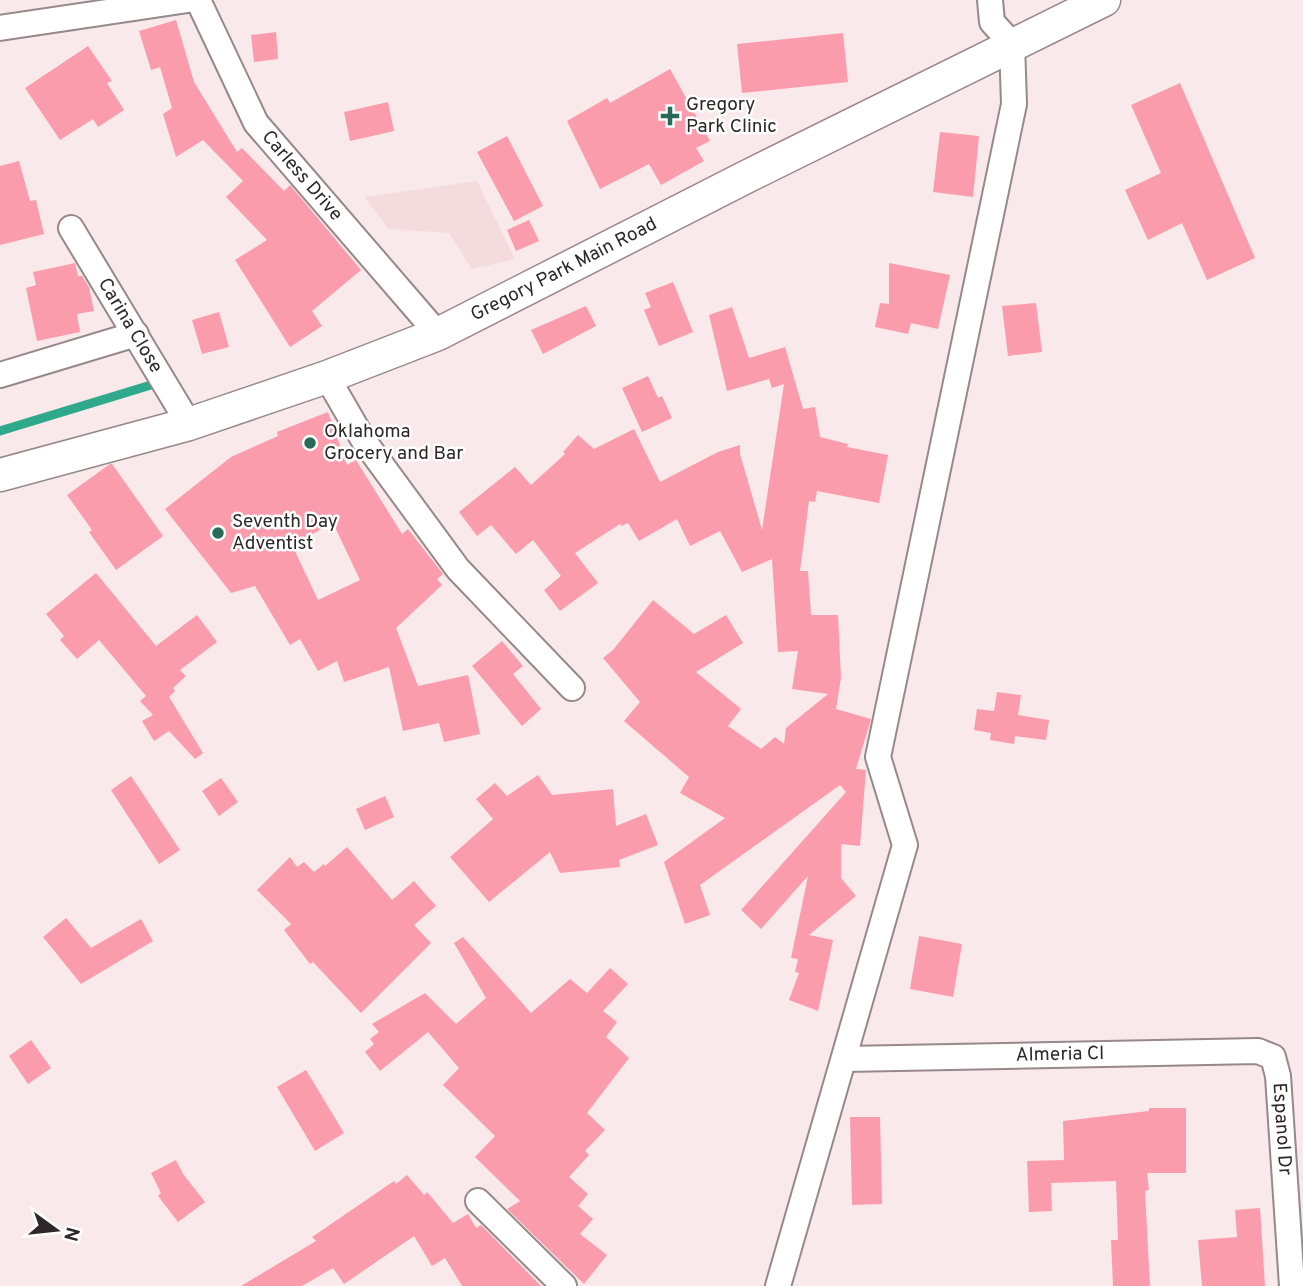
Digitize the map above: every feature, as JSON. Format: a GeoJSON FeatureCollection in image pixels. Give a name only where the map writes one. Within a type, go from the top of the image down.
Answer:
{"type":"FeatureCollection","features":[{"type":"Feature","properties":{"kind":"street"},"geometry":{"type":"LineString","coordinates":[[0,27],[188,0]]}},
{"type":"Feature","properties":{"kind":"street","name":"Carless Drive"},"geometry":{"type":"LineString","coordinates":[[198,0],[256,123],[438,334]]}},
{"type":"Feature","properties":{"kind":"street"},"geometry":{"type":"LineString","coordinates":[[778,1286],[905,845],[878,757],[1014,104],[1012,44],[992,22],[990,0]]}},
{"type":"Feature","properties":{"kind":"street","name":"Gregory Park Main Road"},"geometry":{"type":"LineString","coordinates":[[0,475],[327,377],[438,334],[1104,0]]}},
{"type":"Feature","properties":{"kind":"street","name":"Carina Close"},"geometry":{"type":"LineString","coordinates":[[71,228],[185,418]]}},
{"type":"Feature","properties":{"kind":"street"},"geometry":{"type":"LineString","coordinates":[[0,375],[136,334]]}},
{"type":"Feature","properties":{"kind":"street"},"geometry":{"type":"LineString","coordinates":[[327,377],[364,441],[458,569],[572,688]]}},
{"type":"Feature","properties":{"kind":"street","name":"Almeria Cl"},"geometry":{"type":"LineString","coordinates":[[845,1059],[1258,1051],[1273,1057]]}},
{"type":"Feature","properties":{"kind":"street","name":"Espanol Dr"},"geometry":{"type":"LineString","coordinates":[[1273,1057],[1278,1076],[1292,1286]]}},
{"type":"Feature","properties":{"kind":"street"},"geometry":{"type":"LineString","coordinates":[[478,1201],[564,1286]]}},
{"type":"Feature","properties":{"kind":"shaded area"},"geometry":{"type":"Polygon","coordinates":[[[477,181],[515,259],[472,269],[449,233],[389,229],[364,197],[477,181]]]}},
{"type":"Feature","properties":{"kind":"building"},"geometry":{"type":"Polygon","coordinates":[[[176,20],[194,82],[237,152],[242,148],[284,191],[290,185],[361,270],[312,311],[322,326],[290,347],[235,260],[267,240],[226,197],[243,181],[203,140],[176,157],[163,114],[172,108],[160,67],[151,70],[139,31],[176,20]]]}},
{"type":"Feature","properties":{"kind":"building"},"geometry":{"type":"Polygon","coordinates":[[[276,32],[278,59],[254,62],[251,35],[276,32]]]}},
{"type":"Feature","properties":{"kind":"building"},"geometry":{"type":"Polygon","coordinates":[[[843,33],[848,82],[742,93],[737,44],[843,33]]]}},
{"type":"Feature","properties":{"kind":"building"},"geometry":{"type":"Polygon","coordinates":[[[88,46],[112,81],[107,83],[124,110],[98,127],[93,119],[60,140],[25,88],[88,46]]]}},
{"type":"Feature","properties":{"kind":"building"},"geometry":{"type":"Polygon","coordinates":[[[670,69],[710,141],[696,148],[704,161],[661,185],[649,164],[600,189],[567,121],[607,98],[610,103],[670,69]]]}},
{"type":"Feature","properties":{"kind":"building"},"geometry":{"type":"Polygon","coordinates":[[[1180,83],[1255,258],[1207,280],[1182,223],[1148,240],[1125,190],[1161,173],[1131,105],[1180,83]]]}},
{"type":"Feature","properties":{"kind":"building"},"geometry":{"type":"Polygon","coordinates":[[[388,102],[394,131],[350,141],[344,112],[388,102]]]}},
{"type":"Feature","properties":{"kind":"building"},"geometry":{"type":"Polygon","coordinates":[[[940,132],[979,136],[973,197],[933,192],[940,132]]]}},
{"type":"Feature","properties":{"kind":"building"},"geometry":{"type":"Polygon","coordinates":[[[507,136],[543,206],[514,221],[477,152],[507,136]]]}},
{"type":"Feature","properties":{"kind":"building"},"geometry":{"type":"Polygon","coordinates":[[[19,161],[30,201],[36,200],[44,234],[0,245],[0,166],[19,161]]]}},
{"type":"Feature","properties":{"kind":"building"},"geometry":{"type":"Polygon","coordinates":[[[529,220],[539,241],[516,251],[507,230],[529,220]]]}},
{"type":"Feature","properties":{"kind":"building"},"geometry":{"type":"Polygon","coordinates":[[[75,263],[78,276],[82,276],[89,287],[94,311],[77,314],[80,332],[37,341],[26,288],[36,285],[33,272],[75,263]]]}},
{"type":"Feature","properties":{"kind":"building"},"geometry":{"type":"Polygon","coordinates":[[[889,263],[950,275],[938,329],[911,323],[908,334],[875,327],[880,303],[889,304],[889,263]]]}},
{"type":"Feature","properties":{"kind":"building"},"geometry":{"type":"Polygon","coordinates":[[[673,282],[693,332],[659,346],[644,310],[651,307],[645,293],[673,282]]]}},
{"type":"Feature","properties":{"kind":"building"},"geometry":{"type":"Polygon","coordinates":[[[1036,303],[1042,352],[1008,356],[1002,306],[1036,303]]]}},
{"type":"Feature","properties":{"kind":"building"},"geometry":{"type":"Polygon","coordinates":[[[586,306],[596,326],[543,354],[531,330],[586,306]]]}},
{"type":"Feature","properties":{"kind":"building"},"geometry":{"type":"Polygon","coordinates":[[[732,307],[749,358],[785,347],[803,409],[815,407],[820,437],[848,444],[847,447],[888,455],[879,503],[817,491],[815,502],[809,501],[800,571],[808,571],[811,615],[838,615],[841,678],[836,709],[871,719],[856,769],[866,770],[860,846],[841,844],[841,878],[856,896],[809,935],[833,940],[818,1011],[789,1000],[799,973],[795,972],[798,959],[791,958],[808,876],[761,929],[741,910],[846,792],[840,785],[700,885],[710,915],[685,924],[664,862],[725,818],[680,793],[689,777],[624,721],[640,702],[603,658],[613,650],[653,600],[694,634],[726,615],[743,643],[696,672],[741,709],[728,726],[761,749],[775,737],[784,744],[786,728],[828,694],[792,689],[798,651],[778,652],[772,559],[742,572],[720,531],[690,546],[677,519],[639,541],[628,523],[622,526],[620,524],[575,553],[598,583],[560,611],[544,590],[561,576],[533,540],[516,554],[491,525],[477,536],[459,512],[515,467],[531,485],[565,454],[563,452],[578,435],[594,449],[634,429],[660,482],[718,452],[740,445],[740,454],[762,530],[784,384],[772,388],[769,379],[727,391],[709,315],[732,307]]]}},
{"type":"Feature","properties":{"kind":"building"},"geometry":{"type":"Polygon","coordinates":[[[219,312],[229,347],[202,354],[192,320],[219,312]]]}},
{"type":"Feature","properties":{"kind":"building"},"geometry":{"type":"Polygon","coordinates":[[[648,376],[658,398],[662,396],[672,418],[642,432],[622,388],[648,376]]]}},
{"type":"Feature","properties":{"kind":"building"},"geometry":{"type":"Polygon","coordinates":[[[328,412],[347,465],[356,460],[402,534],[408,529],[443,574],[437,579],[442,585],[396,628],[418,686],[468,675],[480,734],[444,742],[439,723],[403,731],[389,667],[344,682],[337,661],[318,671],[300,639],[290,645],[255,586],[231,593],[165,509],[231,457],[278,436],[277,432],[328,412]],[[333,523],[292,545],[318,600],[360,580],[333,523]]]}},
{"type":"Feature","properties":{"kind":"building"},"geometry":{"type":"Polygon","coordinates":[[[110,464],[163,536],[116,570],[67,495],[110,464]]]}},
{"type":"Feature","properties":{"kind":"building"},"geometry":{"type":"Polygon","coordinates":[[[96,573],[156,646],[197,615],[217,642],[180,670],[186,676],[173,688],[175,691],[169,697],[203,753],[195,759],[169,731],[154,741],[142,721],[153,715],[140,701],[146,696],[99,640],[77,659],[60,640],[64,636],[46,614],[96,573]]]}},
{"type":"Feature","properties":{"kind":"building"},"geometry":{"type":"Polygon","coordinates":[[[502,641],[523,666],[513,674],[541,709],[522,726],[472,666],[502,641]]]}},
{"type":"Feature","properties":{"kind":"building"},"geometry":{"type":"Polygon","coordinates":[[[997,692],[1021,695],[1018,715],[1049,720],[1046,740],[1015,736],[1014,744],[990,740],[991,733],[974,730],[977,709],[994,711],[997,692]]]}},
{"type":"Feature","properties":{"kind":"building"},"geometry":{"type":"Polygon","coordinates":[[[538,775],[552,795],[613,789],[616,826],[646,814],[658,845],[619,860],[620,867],[560,873],[550,852],[489,902],[450,857],[493,819],[476,799],[495,783],[507,796],[538,775]]]}},
{"type":"Feature","properties":{"kind":"building"},"geometry":{"type":"Polygon","coordinates":[[[131,776],[180,850],[159,864],[111,790],[131,776]]]}},
{"type":"Feature","properties":{"kind":"building"},"geometry":{"type":"Polygon","coordinates":[[[221,778],[238,802],[219,816],[202,791],[221,778]]]}},
{"type":"Feature","properties":{"kind":"building"},"geometry":{"type":"Polygon","coordinates":[[[385,796],[394,817],[365,830],[356,809],[385,796]]]}},
{"type":"Feature","properties":{"kind":"building"},"geometry":{"type":"Polygon","coordinates":[[[347,847],[392,900],[414,881],[436,906],[414,925],[431,943],[361,1013],[313,962],[310,964],[284,930],[291,924],[257,890],[290,857],[297,867],[304,862],[314,872],[347,847]]]}},
{"type":"Feature","properties":{"kind":"building"},"geometry":{"type":"Polygon","coordinates":[[[66,918],[91,948],[141,919],[153,941],[81,984],[43,937],[66,918]]]}},
{"type":"Feature","properties":{"kind":"building"},"geometry":{"type":"Polygon","coordinates":[[[919,936],[962,944],[953,997],[910,989],[919,936]]]}},
{"type":"Feature","properties":{"kind":"building"},"geometry":{"type":"Polygon","coordinates":[[[463,937],[531,1013],[570,979],[587,993],[610,968],[628,984],[603,1011],[617,1022],[606,1037],[629,1058],[587,1113],[605,1130],[585,1151],[589,1155],[569,1177],[588,1194],[578,1206],[593,1219],[580,1234],[607,1255],[584,1284],[507,1209],[520,1201],[475,1157],[495,1136],[443,1085],[459,1068],[428,1032],[380,1071],[365,1052],[374,1044],[370,1039],[379,1032],[372,1024],[425,993],[456,1024],[486,998],[454,943],[463,937]]]}},
{"type":"Feature","properties":{"kind":"building"},"geometry":{"type":"Polygon","coordinates":[[[31,1040],[51,1068],[28,1084],[9,1056],[31,1040]]]}},
{"type":"Feature","properties":{"kind":"building"},"geometry":{"type":"Polygon","coordinates":[[[306,1070],[344,1133],[315,1151],[277,1087],[306,1070]]]}},
{"type":"Feature","properties":{"kind":"building"},"geometry":{"type":"Polygon","coordinates":[[[1149,1108],[1186,1108],[1186,1173],[1147,1173],[1149,1190],[1145,1191],[1150,1286],[1113,1286],[1111,1240],[1118,1240],[1116,1181],[1051,1183],[1052,1211],[1029,1212],[1027,1161],[1064,1160],[1063,1121],[1149,1111],[1149,1108]]]}},
{"type":"Feature","properties":{"kind":"building"},"geometry":{"type":"Polygon","coordinates":[[[850,1117],[880,1117],[882,1204],[852,1205],[850,1117]]]}},
{"type":"Feature","properties":{"kind":"building"},"geometry":{"type":"Polygon","coordinates":[[[176,1160],[183,1174],[205,1202],[178,1222],[158,1196],[161,1193],[151,1173],[176,1160]]]}},
{"type":"Feature","properties":{"kind":"building"},"geometry":{"type":"Polygon","coordinates":[[[407,1175],[424,1195],[427,1192],[453,1223],[468,1214],[476,1228],[481,1225],[541,1286],[462,1286],[445,1258],[432,1266],[414,1236],[344,1284],[333,1268],[302,1286],[241,1286],[316,1241],[312,1237],[407,1175]]]}},
{"type":"Feature","properties":{"kind":"building"},"geometry":{"type":"Polygon","coordinates":[[[1260,1208],[1265,1286],[1202,1286],[1198,1240],[1237,1237],[1235,1210],[1260,1208]]]}},
{"type":"Feature","properties":{"kind":"waterway"},"geometry":{"type":"LineString","coordinates":[[0,431],[151,385]]}},
{"type":"Feature","properties":{"kind":"place","name":"Gregory Park Clinic"},"geometry":{"type":"Point","coordinates":[670,116]}},
{"type":"Feature","properties":{"kind":"place","name":"Oklahoma Grocery and Bar"},"geometry":{"type":"Point","coordinates":[310,443]}},
{"type":"Feature","properties":{"kind":"place","name":"Seventh Day Adventist"},"geometry":{"type":"Point","coordinates":[218,533]}}]}
